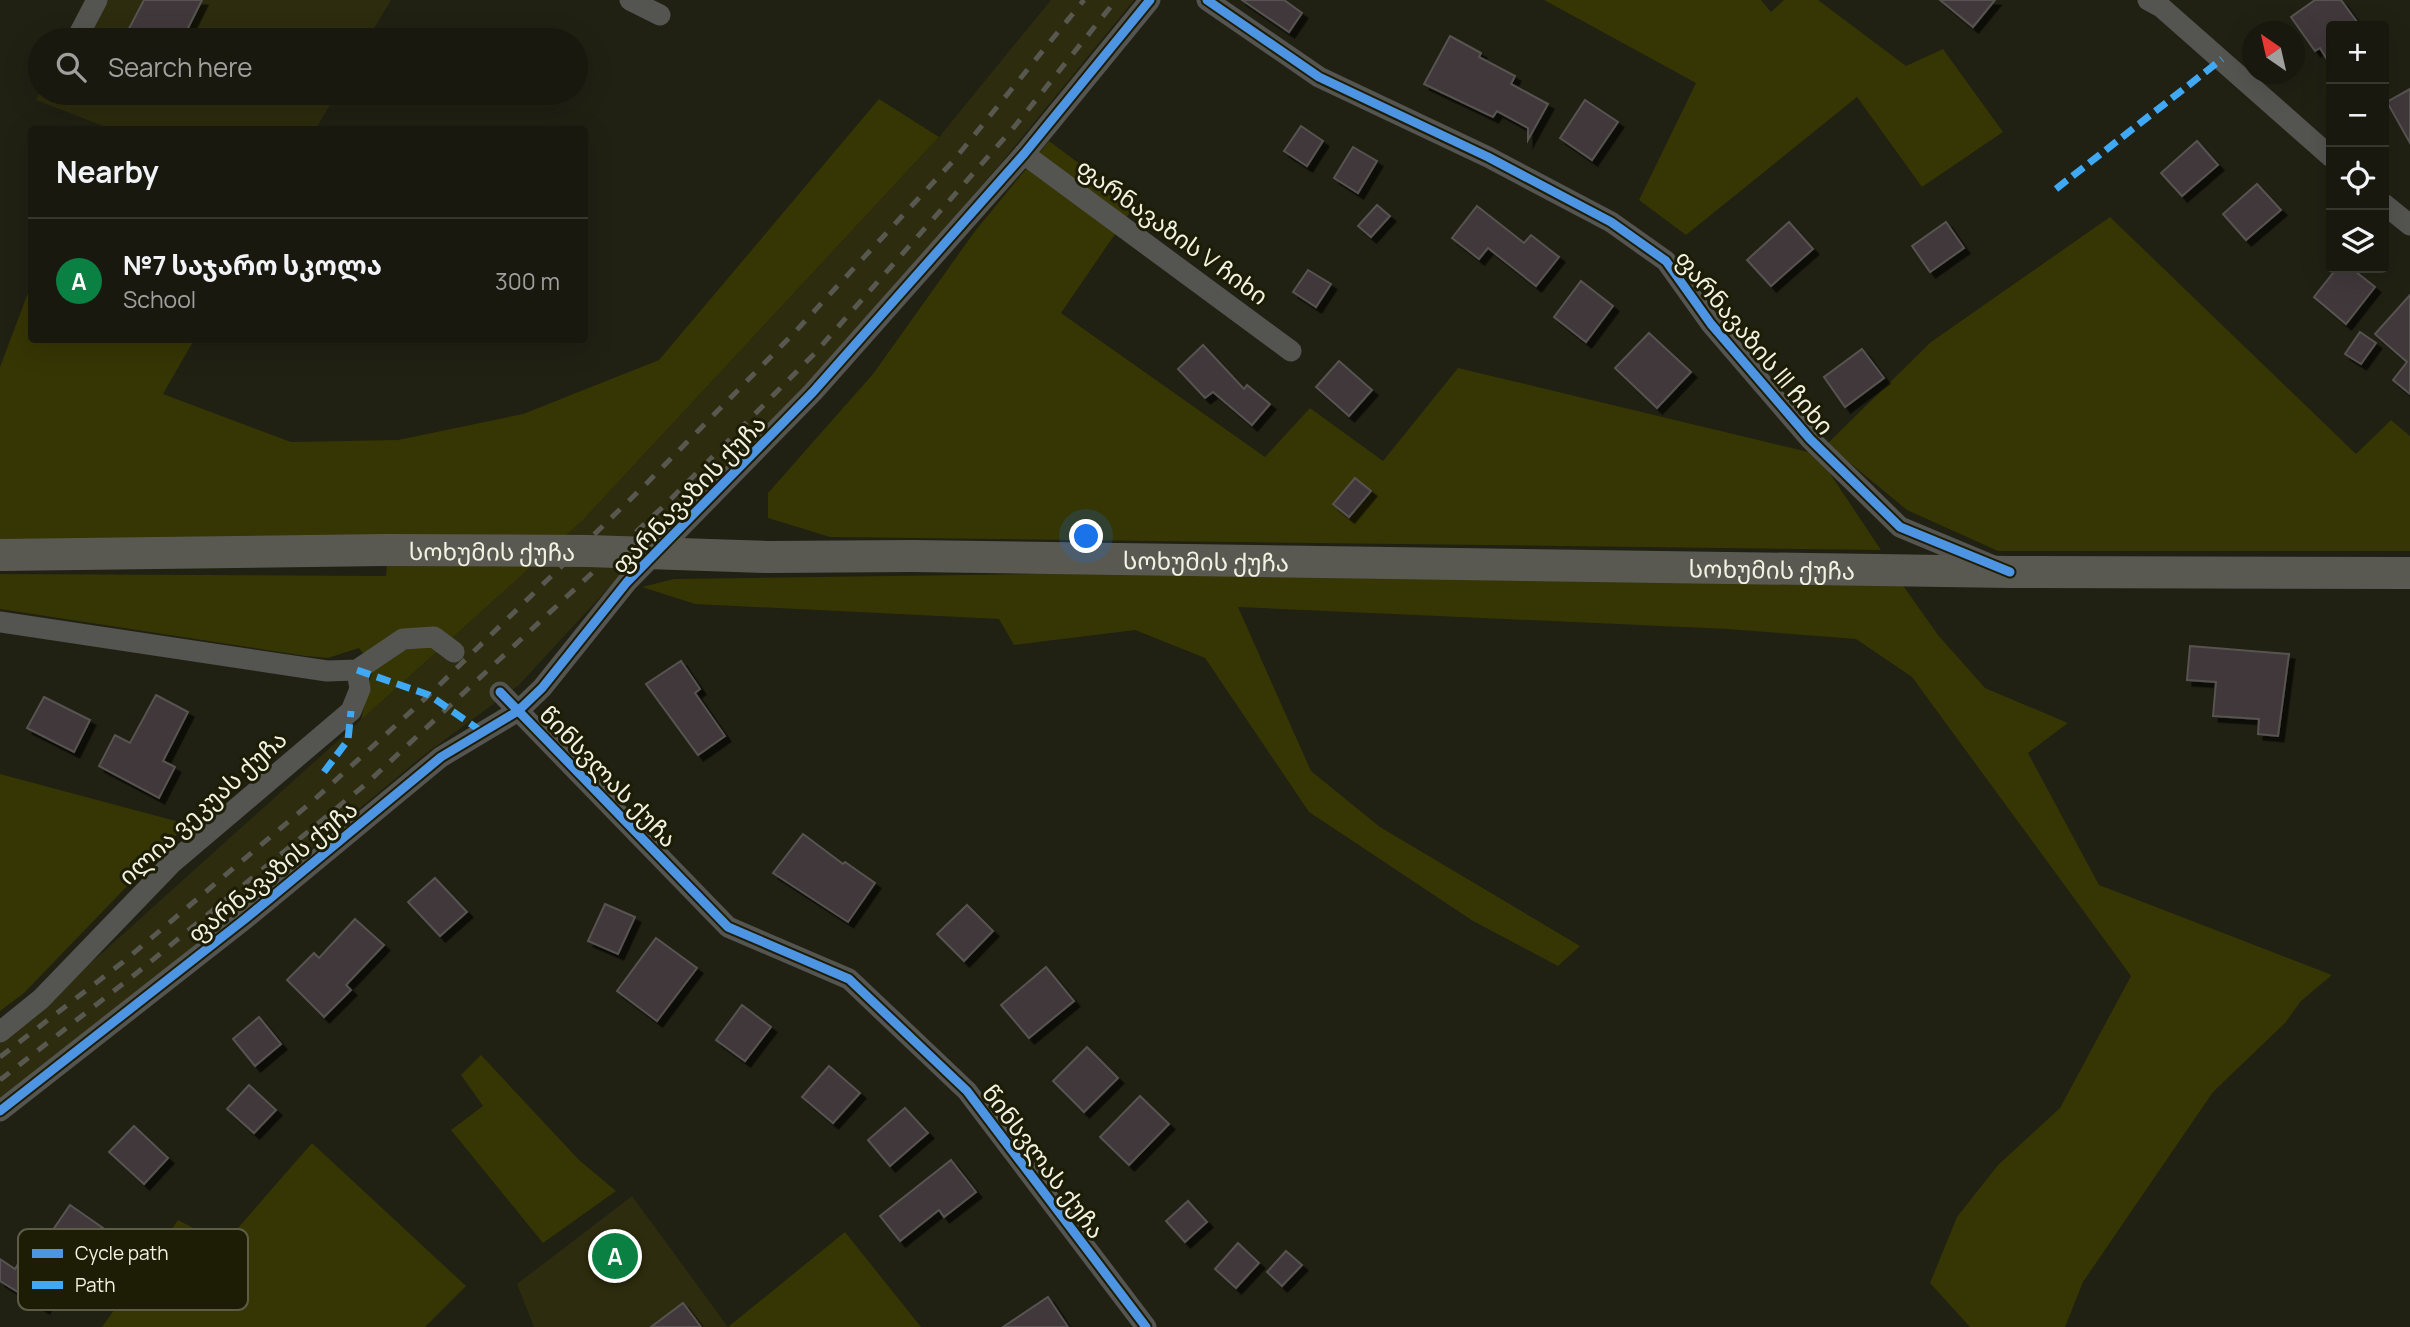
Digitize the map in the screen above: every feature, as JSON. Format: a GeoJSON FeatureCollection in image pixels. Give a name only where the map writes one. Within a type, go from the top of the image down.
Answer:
{"type":"FeatureCollection","features":[{"type":"Feature","properties":{"kind":"highway","name":"სოხუმის ქუჩა"},"geometry":{"type":"LineString","coordinates":[[0,555],[385,550],[588,551],[768,557],[912,556],[2010,572],[2410,573]]}},
{"type":"Feature","properties":{"kind":"street"},"geometry":{"type":"LineString","coordinates":[[82,28],[97,0]]}},
{"type":"Feature","properties":{"kind":"street"},"geometry":{"type":"LineString","coordinates":[[630,0],[660,15]]}},
{"type":"Feature","properties":{"kind":"street","name":"ფარნავაზის ქუჩა"},"geometry":{"type":"LineString","coordinates":[[0,1111],[245,919],[441,757],[519,711],[541,688],[627,582],[813,392],[1024,154],[1150,0]]}},
{"type":"Feature","properties":{"kind":"street","name":"ფარნავაზის III ჩიხი"},"geometry":{"type":"LineString","coordinates":[[1207,0],[1319,77],[1488,157],[1611,222],[1666,261],[1711,324],[1810,439],[1900,527],[2010,572]]}},
{"type":"Feature","properties":{"kind":"street"},"geometry":{"type":"LineString","coordinates":[[2148,0],[2181,24],[2326,153]]}},
{"type":"Feature","properties":{"kind":"street","name":"ფარნავაზის V ჩიხი"},"geometry":{"type":"LineString","coordinates":[[1024,154],[1291,351]]}},
{"type":"Feature","properties":{"kind":"street"},"geometry":{"type":"LineString","coordinates":[[2389,208],[2410,225]]}},
{"type":"Feature","properties":{"kind":"street"},"geometry":{"type":"LineString","coordinates":[[0,622],[327,671],[357,670],[403,639],[434,637],[454,652]]}},
{"type":"Feature","properties":{"kind":"street","name":"ილია ვეკუას ქუჩა"},"geometry":{"type":"LineString","coordinates":[[0,1032],[41,999],[172,863],[351,711],[360,689],[357,670]]}},
{"type":"Feature","properties":{"kind":"street","name":"წინსვლას ქუჩა"},"geometry":{"type":"LineString","coordinates":[[500,692],[728,928],[849,979],[967,1091],[1146,1327]]}},
{"type":"Feature","properties":{"kind":"shaded area"},"geometry":{"type":"Polygon","coordinates":[[[84,0],[391,0],[374,28],[71,28],[84,0]]]}},
{"type":"Feature","properties":{"kind":"shaded area"},"geometry":{"type":"Polygon","coordinates":[[[1051,0],[1134,0],[1002,162],[802,392],[687,503],[518,686],[424,755],[97,1026],[0,1100],[0,1038],[102,953],[583,520],[939,137],[1051,0]]]}},
{"type":"Feature","properties":{"kind":"shaded area"},"geometry":{"type":"Polygon","coordinates":[[[1544,0],[1761,0],[1771,12],[1784,0],[1818,0],[1906,66],[1943,49],[2003,132],[1922,187],[1857,97],[1686,235],[1639,200],[1696,83],[1544,0]]]}},
{"type":"Feature","properties":{"kind":"shaded area"},"geometry":{"type":"Polygon","coordinates":[[[879,99],[939,137],[583,520],[361,720],[373,667],[359,648],[328,658],[306,656],[0,609],[0,574],[386,576],[389,538],[0,543],[0,367],[28,293],[28,343],[192,343],[163,394],[291,442],[398,440],[523,414],[659,360],[879,99]]]}},
{"type":"Feature","properties":{"kind":"shaded area"},"geometry":{"type":"Polygon","coordinates":[[[49,105],[330,105],[317,126],[103,126],[49,105]]]}},
{"type":"Feature","properties":{"kind":"shaded area"},"geometry":{"type":"Polygon","coordinates":[[[1049,141],[1135,205],[1061,313],[1265,457],[1310,408],[1383,461],[1458,368],[1817,454],[1881,550],[830,537],[768,518],[768,493],[873,374],[975,231],[1049,141]]]}},
{"type":"Feature","properties":{"kind":"shaded area"},"geometry":{"type":"Polygon","coordinates":[[[2110,217],[2356,454],[2391,420],[2410,436],[2410,551],[1998,551],[1907,510],[1827,444],[1931,342],[2110,217]]]}},
{"type":"Feature","properties":{"kind":"shaded area"},"geometry":{"type":"Polygon","coordinates":[[[1175,572],[1902,584],[1938,635],[1985,688],[2068,723],[2028,753],[2099,885],[2332,975],[2301,1001],[2285,1023],[2213,1092],[2083,1282],[2065,1327],[1970,1327],[1930,1283],[1957,1217],[1998,1165],[2060,1108],[2131,976],[1912,677],[1856,639],[1727,629],[1238,607],[1311,771],[1380,827],[1580,946],[1558,966],[1473,921],[1309,812],[1205,658],[1135,630],[1014,645],[999,619],[695,604],[642,587],[674,579],[1175,572]]]}},
{"type":"Feature","properties":{"kind":"shaded area"},"geometry":{"type":"Polygon","coordinates":[[[0,774],[187,824],[24,993],[0,1011],[0,774]]]}},
{"type":"Feature","properties":{"kind":"shaded area"},"geometry":{"type":"Polygon","coordinates":[[[481,1055],[579,1160],[616,1191],[543,1243],[451,1130],[483,1106],[461,1075],[481,1055]]]}},
{"type":"Feature","properties":{"kind":"shaded area"},"geometry":{"type":"Polygon","coordinates":[[[312,1143],[466,1286],[425,1327],[102,1327],[114,1310],[248,1310],[248,1229],[237,1229],[312,1143]]]}},
{"type":"Feature","properties":{"kind":"shaded area"},"geometry":{"type":"Polygon","coordinates":[[[632,1196],[728,1327],[534,1327],[517,1284],[632,1196]]]}},
{"type":"Feature","properties":{"kind":"shaded area"},"geometry":{"type":"Polygon","coordinates":[[[178,1220],[195,1229],[172,1229],[178,1220]]]}},
{"type":"Feature","properties":{"kind":"shaded area"},"geometry":{"type":"Polygon","coordinates":[[[845,1232],[921,1327],[728,1327],[845,1232]]]}},
{"type":"Feature","properties":{"kind":"building"},"geometry":{"type":"Polygon","coordinates":[[[144,0],[202,0],[188,28],[129,28],[144,0]]]}},
{"type":"Feature","properties":{"kind":"building"},"geometry":{"type":"Polygon","coordinates":[[[1242,0],[1284,0],[1302,13],[1289,32],[1242,0]]]}},
{"type":"Feature","properties":{"kind":"building"},"geometry":{"type":"Polygon","coordinates":[[[1940,0],[1995,0],[1973,27],[1940,0]]]}},
{"type":"Feature","properties":{"kind":"building"},"geometry":{"type":"Polygon","coordinates":[[[2315,0],[2341,0],[2356,21],[2326,21],[2326,58],[2320,48],[2315,51],[2305,37],[2305,21],[2294,21],[2291,17],[2315,0]]]}},
{"type":"Feature","properties":{"kind":"building"},"geometry":{"type":"Polygon","coordinates":[[[1450,36],[1481,53],[1479,57],[1515,76],[1511,84],[1548,104],[1528,140],[1528,128],[1497,111],[1493,117],[1424,84],[1450,36]]]}},
{"type":"Feature","properties":{"kind":"building"},"geometry":{"type":"Polygon","coordinates":[[[2410,89],[2410,143],[2389,106],[2389,101],[2410,89]]]}},
{"type":"Feature","properties":{"kind":"building"},"geometry":{"type":"Polygon","coordinates":[[[1585,100],[1618,122],[1592,160],[1560,138],[1585,100]]]}},
{"type":"Feature","properties":{"kind":"building"},"geometry":{"type":"Polygon","coordinates":[[[1301,126],[1323,141],[1307,166],[1284,151],[1301,126]]]}},
{"type":"Feature","properties":{"kind":"building"},"geometry":{"type":"Polygon","coordinates":[[[2197,141],[2218,165],[2182,196],[2161,173],[2197,141]]]}},
{"type":"Feature","properties":{"kind":"building"},"geometry":{"type":"Polygon","coordinates":[[[1353,147],[1377,161],[1358,193],[1334,178],[1353,147]]]}},
{"type":"Feature","properties":{"kind":"building"},"geometry":{"type":"Polygon","coordinates":[[[2257,184],[2281,210],[2246,240],[2223,214],[2257,184]]]}},
{"type":"Feature","properties":{"kind":"building"},"geometry":{"type":"Polygon","coordinates":[[[1377,205],[1390,216],[1371,237],[1358,226],[1377,205]]]}},
{"type":"Feature","properties":{"kind":"building"},"geometry":{"type":"Polygon","coordinates":[[[1477,206],[1524,243],[1531,235],[1559,257],[1536,286],[1488,248],[1479,259],[1452,238],[1477,206]]]}},
{"type":"Feature","properties":{"kind":"building"},"geometry":{"type":"Polygon","coordinates":[[[1789,222],[1813,249],[1771,286],[1747,260],[1789,222]]]}},
{"type":"Feature","properties":{"kind":"building"},"geometry":{"type":"Polygon","coordinates":[[[1946,222],[1964,248],[1930,272],[1912,246],[1946,222]]]}},
{"type":"Feature","properties":{"kind":"building"},"geometry":{"type":"Polygon","coordinates":[[[1308,270],[1331,284],[1316,307],[1293,292],[1308,270]]]}},
{"type":"Feature","properties":{"kind":"building"},"geometry":{"type":"Polygon","coordinates":[[[2333,273],[2357,273],[2375,287],[2346,324],[2314,297],[2333,273]]]}},
{"type":"Feature","properties":{"kind":"building"},"geometry":{"type":"Polygon","coordinates":[[[1581,281],[1613,306],[1586,342],[1554,317],[1581,281]]]}},
{"type":"Feature","properties":{"kind":"building"},"geometry":{"type":"Polygon","coordinates":[[[2410,295],[2410,394],[2393,380],[2407,362],[2375,334],[2410,295]]]}},
{"type":"Feature","properties":{"kind":"building"},"geometry":{"type":"Polygon","coordinates":[[[2360,332],[2376,343],[2361,364],[2345,354],[2360,332]]]}},
{"type":"Feature","properties":{"kind":"building"},"geometry":{"type":"Polygon","coordinates":[[[1649,333],[1691,372],[1657,408],[1615,368],[1649,333]]]}},
{"type":"Feature","properties":{"kind":"building"},"geometry":{"type":"Polygon","coordinates":[[[1203,345],[1244,389],[1247,385],[1270,404],[1252,425],[1213,392],[1205,398],[1178,369],[1203,345]]]}},
{"type":"Feature","properties":{"kind":"building"},"geometry":{"type":"Polygon","coordinates":[[[1862,349],[1884,378],[1845,407],[1824,377],[1862,349]]]}},
{"type":"Feature","properties":{"kind":"building"},"geometry":{"type":"Polygon","coordinates":[[[1339,361],[1372,390],[1349,416],[1316,387],[1339,361]]]}},
{"type":"Feature","properties":{"kind":"building"},"geometry":{"type":"Polygon","coordinates":[[[1355,478],[1371,491],[1349,517],[1333,504],[1355,478]]]}},
{"type":"Feature","properties":{"kind":"building"},"geometry":{"type":"Polygon","coordinates":[[[2190,646],[2289,654],[2278,736],[2258,734],[2259,719],[2213,716],[2216,682],[2187,680],[2190,646]]]}},
{"type":"Feature","properties":{"kind":"building"},"geometry":{"type":"Polygon","coordinates":[[[681,661],[700,689],[695,693],[725,736],[698,755],[646,684],[681,661]]]}},
{"type":"Feature","properties":{"kind":"building"},"geometry":{"type":"Polygon","coordinates":[[[156,695],[188,712],[163,761],[175,767],[159,798],[99,766],[115,735],[130,743],[156,695]]]}},
{"type":"Feature","properties":{"kind":"building"},"geometry":{"type":"Polygon","coordinates":[[[44,697],[90,720],[74,752],[27,728],[44,697]]]}},
{"type":"Feature","properties":{"kind":"building"},"geometry":{"type":"Polygon","coordinates":[[[803,834],[843,864],[845,862],[875,883],[848,922],[773,873],[803,834]]]}},
{"type":"Feature","properties":{"kind":"building"},"geometry":{"type":"Polygon","coordinates":[[[435,878],[467,912],[440,936],[408,902],[435,878]]]}},
{"type":"Feature","properties":{"kind":"building"},"geometry":{"type":"Polygon","coordinates":[[[605,904],[635,917],[618,954],[588,941],[605,904]]]}},
{"type":"Feature","properties":{"kind":"building"},"geometry":{"type":"Polygon","coordinates":[[[967,905],[993,931],[964,961],[937,934],[967,905]]]}},
{"type":"Feature","properties":{"kind":"building"},"geometry":{"type":"Polygon","coordinates":[[[355,919],[384,945],[346,985],[351,990],[324,1017],[287,980],[314,953],[319,958],[355,919]]]}},
{"type":"Feature","properties":{"kind":"building"},"geometry":{"type":"Polygon","coordinates":[[[656,938],[697,968],[657,1021],[617,991],[656,938]]]}},
{"type":"Feature","properties":{"kind":"building"},"geometry":{"type":"Polygon","coordinates":[[[1046,967],[1074,1001],[1029,1038],[1001,1005],[1046,967]]]}},
{"type":"Feature","properties":{"kind":"building"},"geometry":{"type":"Polygon","coordinates":[[[742,1005],[771,1027],[745,1061],[716,1040],[742,1005]]]}},
{"type":"Feature","properties":{"kind":"building"},"geometry":{"type":"Polygon","coordinates":[[[259,1017],[281,1044],[255,1066],[233,1039],[259,1017]]]}},
{"type":"Feature","properties":{"kind":"building"},"geometry":{"type":"Polygon","coordinates":[[[1087,1047],[1118,1078],[1084,1112],[1053,1081],[1087,1047]]]}},
{"type":"Feature","properties":{"kind":"building"},"geometry":{"type":"Polygon","coordinates":[[[829,1066],[860,1093],[833,1123],[802,1097],[829,1066]]]}},
{"type":"Feature","properties":{"kind":"building"},"geometry":{"type":"Polygon","coordinates":[[[249,1085],[276,1110],[254,1133],[227,1109],[249,1085]]]}},
{"type":"Feature","properties":{"kind":"building"},"geometry":{"type":"Polygon","coordinates":[[[1140,1096],[1169,1124],[1129,1165],[1100,1137],[1140,1096]]]}},
{"type":"Feature","properties":{"kind":"building"},"geometry":{"type":"Polygon","coordinates":[[[905,1108],[928,1133],[890,1166],[868,1140],[905,1108]]]}},
{"type":"Feature","properties":{"kind":"building"},"geometry":{"type":"Polygon","coordinates":[[[134,1126],[168,1158],[144,1184],[109,1152],[134,1126]]]}},
{"type":"Feature","properties":{"kind":"building"},"geometry":{"type":"Polygon","coordinates":[[[951,1160],[976,1192],[944,1217],[939,1210],[900,1241],[880,1216],[951,1160]]]}},
{"type":"Feature","properties":{"kind":"building"},"geometry":{"type":"Polygon","coordinates":[[[1188,1201],[1207,1222],[1185,1242],[1166,1221],[1188,1201]]]}},
{"type":"Feature","properties":{"kind":"building"},"geometry":{"type":"Polygon","coordinates":[[[70,1205],[103,1228],[102,1229],[54,1229],[70,1205]]]}},
{"type":"Feature","properties":{"kind":"building"},"geometry":{"type":"Polygon","coordinates":[[[1238,1243],[1259,1263],[1236,1288],[1215,1269],[1238,1243]]]}},
{"type":"Feature","properties":{"kind":"building"},"geometry":{"type":"Polygon","coordinates":[[[1286,1251],[1302,1265],[1282,1286],[1267,1272],[1286,1251]]]}},
{"type":"Feature","properties":{"kind":"building"},"geometry":{"type":"Polygon","coordinates":[[[0,1259],[15,1269],[18,1264],[18,1292],[0,1281],[0,1259]]]}},
{"type":"Feature","properties":{"kind":"building"},"geometry":{"type":"Polygon","coordinates":[[[1048,1297],[1068,1327],[1003,1327],[1048,1297]]]}},
{"type":"Feature","properties":{"kind":"building"},"geometry":{"type":"Polygon","coordinates":[[[683,1303],[701,1327],[651,1327],[683,1303]]]}},
{"type":"Feature","properties":{"kind":"railway"},"geometry":{"type":"LineString","coordinates":[[0,1057],[123,962],[315,799],[429,695],[644,486],[794,333],[954,160],[1084,0]]}},
{"type":"Feature","properties":{"kind":"railway"},"geometry":{"type":"LineString","coordinates":[[0,1080],[138,972],[366,784],[667,503],[815,353],[1015,126],[1116,0]]}},
{"type":"Feature","properties":{"kind":"marked path"},"geometry":{"type":"LineString","coordinates":[[2056,189],[2222,59]]}},
{"type":"Feature","properties":{"kind":"marked path"},"geometry":{"type":"LineString","coordinates":[[357,670],[429,695],[484,733]]}},
{"type":"Feature","properties":{"kind":"marked path"},"geometry":{"type":"LineString","coordinates":[[324,772],[348,740],[351,711]]}},
{"type":"Feature","properties":{"kind":"cycle path"},"geometry":{"type":"LineString","coordinates":[[0,1111],[245,919],[441,757],[518,711],[542,688],[627,582],[813,392],[1024,154],[1150,0]]}},
{"type":"Feature","properties":{"kind":"cycle path"},"geometry":{"type":"LineString","coordinates":[[1207,0],[1319,77],[1488,157],[1611,222],[1666,261],[1711,324],[1810,439],[1900,527],[2010,572]]}},
{"type":"Feature","properties":{"kind":"cycle path"},"geometry":{"type":"LineString","coordinates":[[500,692],[728,927],[849,979],[967,1091],[1146,1327]]}},
{"type":"Feature","properties":{"kind":"place","name":"№7 საჯარო სკოლა"},"geometry":{"type":"Point","coordinates":[615,1256]}}]}
